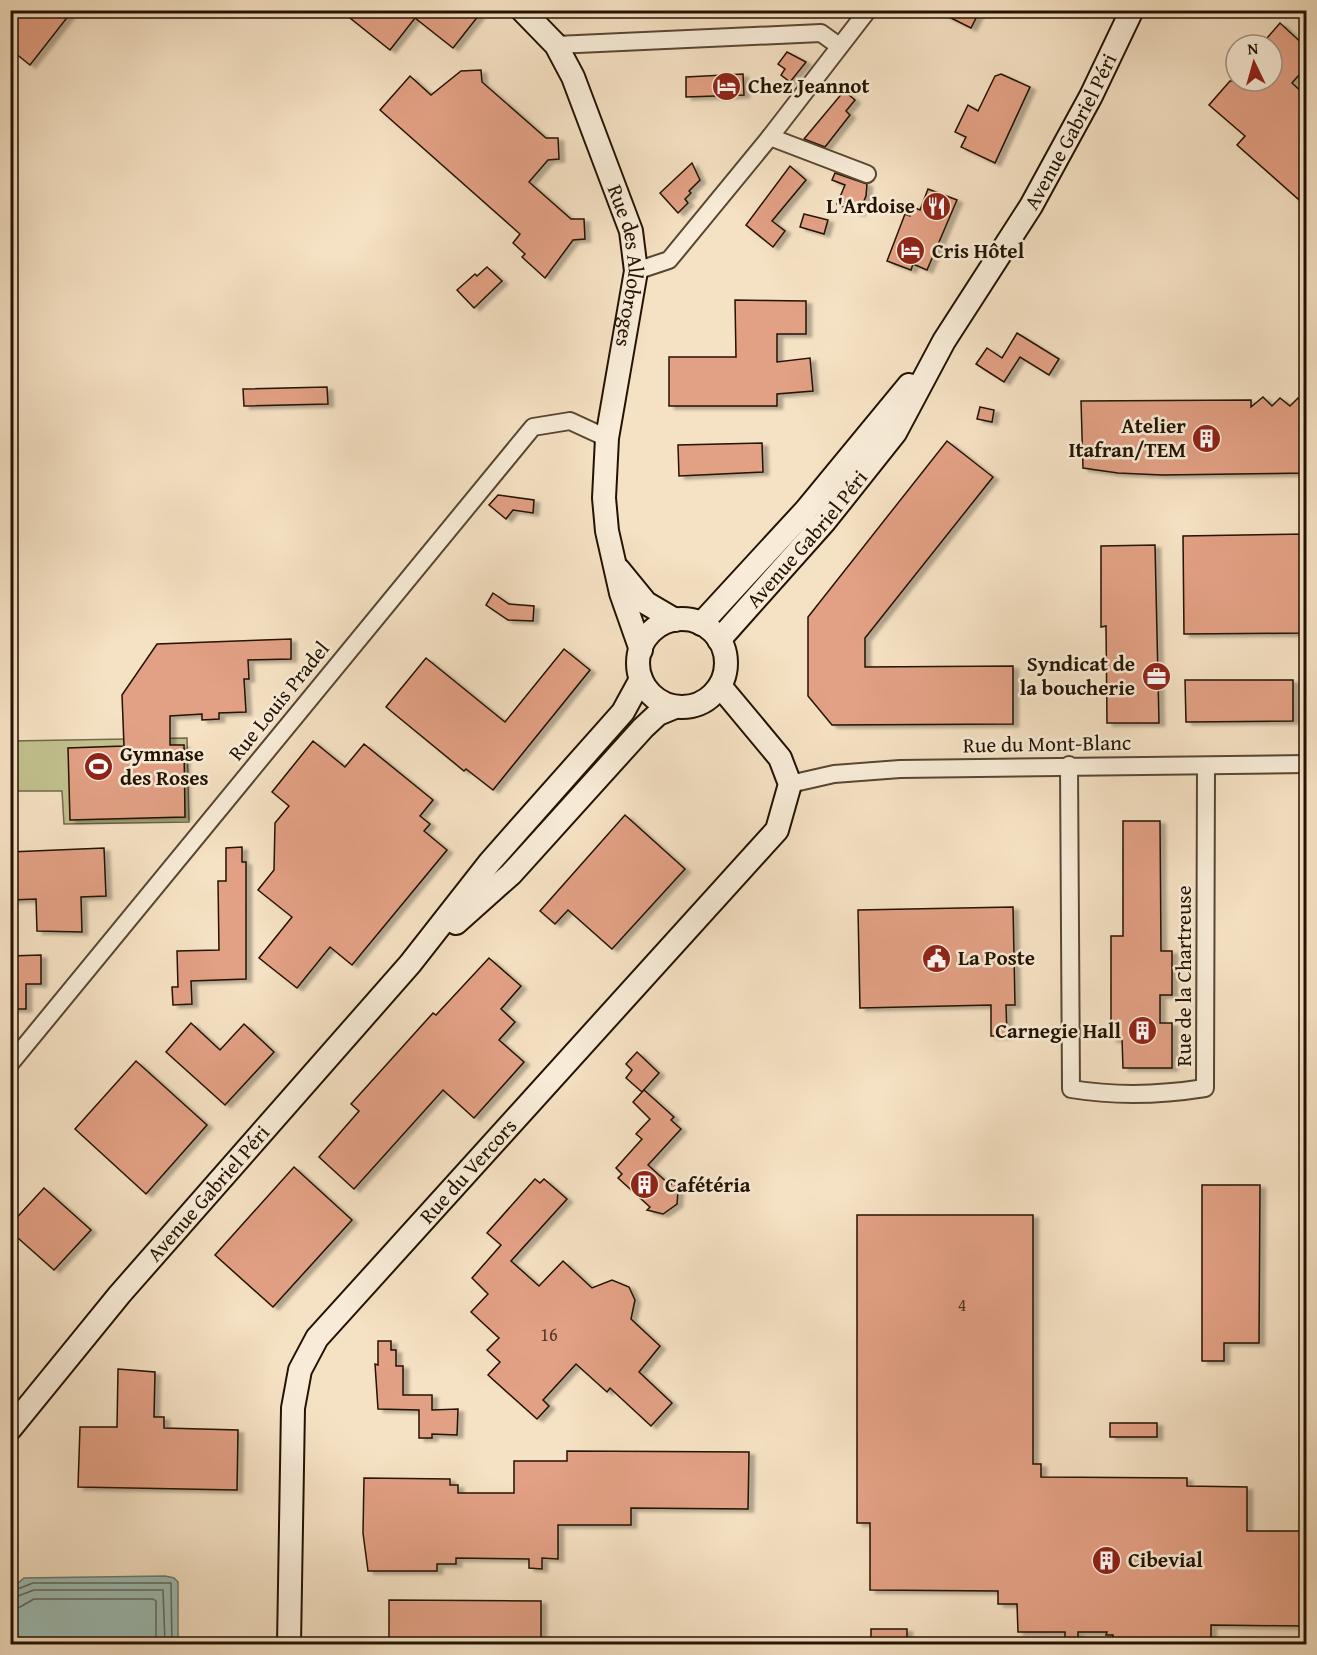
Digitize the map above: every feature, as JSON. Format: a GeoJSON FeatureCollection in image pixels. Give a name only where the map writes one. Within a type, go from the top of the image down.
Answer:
{"type":"FeatureCollection","features":[{"type":"Feature","properties":{"kind":"main road","name":"Rue des Allobroges"},"geometry":{"type":"LineString","coordinates":[[522,10],[556,45],[573,77],[631,231],[636,271],[607,438],[604,498],[608,531],[621,593],[640,650]]}},
{"type":"Feature","properties":{"kind":"main road","name":"Avenue Gabriel Péri"},"geometry":{"type":"LineString","coordinates":[[719,640],[825,521],[895,433],[944,341],[1031,206],[1091,96],[1132,10]]}},
{"type":"Feature","properties":{"kind":"main road","name":"Avenue Gabriel Péri"},"geometry":{"type":"LineString","coordinates":[[701,624],[806,510],[944,341]]}},
{"type":"Feature","properties":{"kind":"main road","name":"Rue des Allobroges"},"geometry":{"type":"LineString","coordinates":[[617,567],[646,603],[675,620]]}},
{"type":"Feature","properties":{"kind":"main road"},"geometry":{"type":"LineString","coordinates":[[675,620],[701,624],[719,640],[726,663],[713,693],[696,705],[675,707],[654,697],[641,679],[640,650],[657,627],[675,620]]}},
{"type":"Feature","properties":{"kind":"main road","name":"Avenue Gabriel Péri"},"geometry":{"type":"LineString","coordinates":[[10,1429],[120,1294],[410,964],[490,862],[623,712],[641,679]]}},
{"type":"Feature","properties":{"kind":"main road"},"geometry":{"type":"LineString","coordinates":[[713,693],[780,758],[790,784]]}},
{"type":"Feature","properties":{"kind":"main road","name":"Avenue Gabriel Péri"},"geometry":{"type":"LineString","coordinates":[[410,964],[511,874],[643,728],[658,714],[675,707]]}},
{"type":"Feature","properties":{"kind":"main road","name":"Rue du Vercors"},"geometry":{"type":"LineString","coordinates":[[289,1644],[293,1408],[300,1370],[317,1338],[777,830],[790,784]]}},
{"type":"Feature","properties":{"kind":"street"},"geometry":{"type":"LineString","coordinates":[[636,271],[669,260],[770,137],[868,10]]}},
{"type":"Feature","properties":{"kind":"street"},"geometry":{"type":"LineString","coordinates":[[556,45],[821,33],[839,46]]}},
{"type":"Feature","properties":{"kind":"street"},"geometry":{"type":"LineString","coordinates":[[770,137],[867,174]]}},
{"type":"Feature","properties":{"kind":"street","name":"Rue Louis Pradel"},"geometry":{"type":"LineString","coordinates":[[10,1064],[533,427],[570,421],[607,438]]}},
{"type":"Feature","properties":{"kind":"street","name":"Rue du Mont-Blanc"},"geometry":{"type":"LineString","coordinates":[[790,784],[834,774],[900,769],[1069,765],[1306,764]]}},
{"type":"Feature","properties":{"kind":"street","name":"Rue de la Chartreuse"},"geometry":{"type":"LineString","coordinates":[[1069,765],[1071,1089],[1099,1093],[1175,1092],[1205,1088],[1206,766]]}},
{"type":"Feature","properties":{"kind":"shaded area","name":"Gymnase des Roses"},"geometry":{"type":"Polygon","coordinates":[[[187,738],[189,822],[64,824],[62,791],[11,791],[10,741],[187,738]]]}},
{"type":"Feature","properties":{"kind":"water"},"geometry":{"type":"Polygon","coordinates":[[[165,1576],[174,1578],[178,1582],[178,1644],[11,1644],[11,1589],[24,1578],[165,1576]]]}},
{"type":"Feature","properties":{"kind":"building"},"geometry":{"type":"Polygon","coordinates":[[[10,10],[73,10],[30,65],[10,49],[10,10]]]}},
{"type":"Feature","properties":{"kind":"building"},"geometry":{"type":"Polygon","coordinates":[[[340,10],[483,10],[453,48],[415,18],[390,50],[340,10]]]}},
{"type":"Feature","properties":{"kind":"building"},"geometry":{"type":"Polygon","coordinates":[[[935,10],[980,10],[971,28],[935,10]]]}},
{"type":"Feature","properties":{"kind":"building"},"geometry":{"type":"Polygon","coordinates":[[[1280,23],[1306,47],[1306,67],[1292,83],[1306,96],[1306,206],[1237,145],[1245,136],[1209,105],[1224,88],[1224,93],[1284,93],[1284,33],[1271,33],[1280,23]]]}},
{"type":"Feature","properties":{"kind":"building"},"geometry":{"type":"Polygon","coordinates":[[[787,52],[806,62],[790,82],[781,75],[785,69],[778,64],[787,52]]]}},
{"type":"Feature","properties":{"kind":"building"},"geometry":{"type":"Polygon","coordinates":[[[481,70],[482,82],[546,138],[558,138],[559,159],[548,160],[529,182],[571,219],[584,219],[585,239],[573,240],[545,278],[522,257],[525,254],[513,243],[520,234],[380,110],[410,76],[431,95],[461,71],[481,70]]]}},
{"type":"Feature","properties":{"kind":"building"},"geometry":{"type":"Polygon","coordinates":[[[743,74],[744,95],[686,97],[686,77],[743,74]]]}},
{"type":"Feature","properties":{"kind":"building"},"geometry":{"type":"Polygon","coordinates":[[[1001,74],[1030,87],[995,163],[961,147],[966,137],[955,132],[968,105],[978,111],[995,76],[1001,74]]]}},
{"type":"Feature","properties":{"kind":"building"},"geometry":{"type":"Polygon","coordinates":[[[844,91],[855,100],[846,111],[850,115],[825,147],[804,139],[844,91]]]}},
{"type":"Feature","properties":{"kind":"building"},"geometry":{"type":"Polygon","coordinates":[[[692,163],[700,180],[689,191],[691,193],[685,199],[688,203],[678,213],[660,193],[692,163]]]}},
{"type":"Feature","properties":{"kind":"building"},"geometry":{"type":"Polygon","coordinates":[[[790,166],[806,180],[772,221],[785,231],[773,247],[746,225],[790,166]]]}},
{"type":"Feature","properties":{"kind":"building"},"geometry":{"type":"Polygon","coordinates":[[[835,173],[867,184],[866,196],[859,213],[837,204],[845,185],[832,180],[835,173]]]}},
{"type":"Feature","properties":{"kind":"building"},"geometry":{"type":"Polygon","coordinates":[[[928,189],[957,200],[927,270],[913,264],[911,270],[887,261],[905,214],[910,216],[913,207],[920,210],[928,189]]]}},
{"type":"Feature","properties":{"kind":"building"},"geometry":{"type":"Polygon","coordinates":[[[804,214],[828,220],[824,234],[800,227],[804,214]]]}},
{"type":"Feature","properties":{"kind":"building"},"geometry":{"type":"Polygon","coordinates":[[[487,267],[502,281],[474,308],[457,290],[487,267]]]}},
{"type":"Feature","properties":{"kind":"building"},"geometry":{"type":"Polygon","coordinates":[[[735,300],[806,301],[806,334],[777,334],[777,362],[810,358],[813,391],[777,394],[777,406],[669,406],[669,357],[736,357],[735,300]]]}},
{"type":"Feature","properties":{"kind":"building"},"geometry":{"type":"Polygon","coordinates":[[[1017,333],[1059,359],[1049,375],[1020,357],[1004,382],[976,364],[987,348],[1002,358],[1017,333]]]}},
{"type":"Feature","properties":{"kind":"building"},"geometry":{"type":"Polygon","coordinates":[[[327,387],[328,404],[244,406],[243,389],[327,387]]]}},
{"type":"Feature","properties":{"kind":"building"},"geometry":{"type":"Polygon","coordinates":[[[1263,397],[1272,406],[1280,398],[1290,406],[1298,398],[1306,406],[1306,473],[1162,475],[1118,473],[1083,468],[1081,401],[1251,400],[1251,407],[1263,397]]]}},
{"type":"Feature","properties":{"kind":"building"},"geometry":{"type":"Polygon","coordinates":[[[980,407],[994,410],[992,422],[977,419],[980,407]]]}},
{"type":"Feature","properties":{"kind":"building"},"geometry":{"type":"Polygon","coordinates":[[[947,441],[993,477],[865,638],[865,667],[1013,666],[1013,724],[832,725],[808,696],[808,617],[947,441]]]}},
{"type":"Feature","properties":{"kind":"building"},"geometry":{"type":"Polygon","coordinates":[[[762,443],[763,472],[679,476],[678,445],[762,443]]]}},
{"type":"Feature","properties":{"kind":"building"},"geometry":{"type":"Polygon","coordinates":[[[498,495],[534,500],[533,513],[513,510],[506,519],[489,505],[498,495]]]}},
{"type":"Feature","properties":{"kind":"building"},"geometry":{"type":"Polygon","coordinates":[[[1306,534],[1306,633],[1184,634],[1183,536],[1306,534]]]}},
{"type":"Feature","properties":{"kind":"building"},"geometry":{"type":"Polygon","coordinates":[[[1155,545],[1159,723],[1107,723],[1106,626],[1101,627],[1101,546],[1155,545]]]}},
{"type":"Feature","properties":{"kind":"building"},"geometry":{"type":"Polygon","coordinates":[[[493,593],[509,604],[534,606],[533,621],[508,620],[486,605],[493,593]]]}},
{"type":"Feature","properties":{"kind":"building"},"geometry":{"type":"Polygon","coordinates":[[[291,639],[291,659],[248,660],[249,679],[244,679],[246,712],[219,713],[219,719],[202,720],[202,714],[170,716],[170,745],[184,745],[185,817],[70,820],[68,748],[124,746],[122,695],[157,644],[291,639]]]}},
{"type":"Feature","properties":{"kind":"building"},"geometry":{"type":"Polygon","coordinates":[[[564,649],[590,670],[493,790],[466,769],[464,771],[386,707],[426,658],[505,722],[564,649]]]}},
{"type":"Feature","properties":{"kind":"building"},"geometry":{"type":"Polygon","coordinates":[[[1185,680],[1293,680],[1293,721],[1186,722],[1185,680]]]}},
{"type":"Feature","properties":{"kind":"building"},"geometry":{"type":"Polygon","coordinates":[[[313,741],[345,767],[364,744],[433,800],[420,816],[430,824],[424,831],[447,850],[352,965],[330,947],[297,988],[259,958],[292,917],[258,890],[274,870],[275,823],[289,806],[272,792],[313,741]]]}},
{"type":"Feature","properties":{"kind":"building"},"geometry":{"type":"Polygon","coordinates":[[[625,815],[685,869],[612,949],[568,910],[555,924],[540,911],[625,815]]]}},
{"type":"Feature","properties":{"kind":"building"},"geometry":{"type":"Polygon","coordinates":[[[1123,821],[1160,821],[1161,951],[1172,951],[1172,995],[1160,995],[1160,1023],[1172,1023],[1172,1068],[1123,1068],[1122,1039],[1111,1039],[1111,936],[1123,936],[1123,821]]]}},
{"type":"Feature","properties":{"kind":"building"},"geometry":{"type":"Polygon","coordinates":[[[242,847],[242,862],[246,862],[246,979],[191,981],[192,1004],[173,1005],[172,987],[178,987],[177,951],[219,950],[218,881],[226,881],[226,848],[242,847]]]}},
{"type":"Feature","properties":{"kind":"building"},"geometry":{"type":"Polygon","coordinates":[[[104,848],[106,896],[81,897],[82,932],[37,931],[36,899],[10,900],[10,852],[104,848]]]}},
{"type":"Feature","properties":{"kind":"building","name":"La Poste"},"geometry":{"type":"Polygon","coordinates":[[[1013,907],[1015,1005],[1006,1005],[1007,1036],[991,1036],[991,1005],[860,1008],[858,910],[1013,907]]]}},
{"type":"Feature","properties":{"kind":"building"},"geometry":{"type":"Polygon","coordinates":[[[41,955],[41,984],[26,984],[26,1009],[10,1009],[10,956],[41,955]]]}},
{"type":"Feature","properties":{"kind":"building"},"geometry":{"type":"Polygon","coordinates":[[[489,958],[521,986],[501,1009],[515,1022],[499,1040],[524,1062],[474,1118],[443,1090],[354,1189],[319,1157],[359,1111],[351,1104],[433,1013],[436,1015],[489,958]]]}},
{"type":"Feature","properties":{"kind":"building"},"geometry":{"type":"Polygon","coordinates":[[[191,1023],[220,1050],[244,1024],[274,1052],[225,1105],[166,1052],[191,1023]]]}},
{"type":"Feature","properties":{"kind":"building"},"geometry":{"type":"Polygon","coordinates":[[[637,1052],[659,1073],[642,1092],[626,1078],[632,1070],[626,1064],[637,1052]]]}},
{"type":"Feature","properties":{"kind":"building"},"geometry":{"type":"Polygon","coordinates":[[[136,1061],[207,1125],[146,1194],[75,1129],[136,1061]]]}},
{"type":"Feature","properties":{"kind":"building"},"geometry":{"type":"Polygon","coordinates":[[[644,1090],[674,1117],[671,1120],[681,1129],[648,1165],[670,1185],[674,1182],[678,1191],[677,1204],[663,1214],[647,1210],[650,1207],[618,1178],[622,1174],[616,1168],[642,1139],[636,1134],[650,1119],[633,1102],[644,1090]]]}},
{"type":"Feature","properties":{"kind":"building"},"geometry":{"type":"Polygon","coordinates":[[[294,1167],[352,1220],[273,1307],[215,1255],[294,1167]]]}},
{"type":"Feature","properties":{"kind":"building"},"geometry":{"type":"Polygon","coordinates":[[[535,1179],[540,1183],[544,1179],[567,1199],[511,1261],[539,1286],[563,1261],[592,1288],[612,1280],[629,1287],[635,1300],[631,1319],[660,1346],[639,1372],[672,1403],[651,1426],[610,1388],[607,1392],[576,1364],[543,1400],[549,1406],[537,1419],[488,1375],[500,1362],[487,1350],[499,1338],[471,1312],[488,1294],[472,1278],[501,1245],[487,1233],[535,1179]]]}},
{"type":"Feature","properties":{"kind":"building"},"geometry":{"type":"Polygon","coordinates":[[[1202,1185],[1260,1185],[1259,1343],[1224,1343],[1224,1361],[1202,1361],[1202,1185]]]}},
{"type":"Feature","properties":{"kind":"building"},"geometry":{"type":"Polygon","coordinates":[[[44,1188],[91,1230],[54,1270],[10,1231],[10,1225],[44,1188]]]}},
{"type":"Feature","properties":{"kind":"building"},"geometry":{"type":"Polygon","coordinates":[[[857,1215],[1033,1215],[1033,1464],[1041,1464],[1041,1477],[1187,1478],[1187,1486],[1247,1487],[1247,1531],[1306,1531],[1306,1626],[1211,1625],[1211,1644],[1113,1644],[1113,1635],[1106,1635],[1107,1632],[1078,1632],[1078,1639],[1065,1639],[1065,1632],[1018,1632],[1017,1604],[998,1604],[998,1591],[870,1590],[870,1523],[857,1523],[857,1215]]]}},
{"type":"Feature","properties":{"kind":"building"},"geometry":{"type":"Polygon","coordinates":[[[378,1341],[391,1341],[391,1350],[396,1350],[396,1366],[403,1366],[403,1395],[432,1395],[432,1410],[458,1409],[457,1435],[432,1434],[432,1438],[419,1438],[419,1410],[378,1409],[375,1364],[378,1365],[378,1341]]]}},
{"type":"Feature","properties":{"kind":"building"},"geometry":{"type":"Polygon","coordinates":[[[118,1369],[155,1372],[154,1417],[164,1417],[164,1428],[238,1430],[237,1490],[78,1487],[80,1427],[117,1427],[118,1369]]]}},
{"type":"Feature","properties":{"kind":"building"},"geometry":{"type":"Polygon","coordinates":[[[1110,1423],[1157,1423],[1157,1437],[1110,1437],[1110,1423]]]}},
{"type":"Feature","properties":{"kind":"building"},"geometry":{"type":"Polygon","coordinates":[[[567,1451],[749,1452],[748,1509],[631,1508],[631,1525],[558,1525],[558,1559],[542,1558],[542,1569],[529,1568],[529,1559],[456,1558],[456,1564],[437,1564],[437,1571],[368,1571],[363,1533],[364,1478],[450,1479],[450,1485],[458,1485],[458,1493],[514,1493],[514,1461],[567,1461],[567,1451]]]}},
{"type":"Feature","properties":{"kind":"building"},"geometry":{"type":"Polygon","coordinates":[[[389,1600],[541,1601],[541,1644],[389,1644],[389,1600]]]}},
{"type":"Feature","properties":{"kind":"building"},"geometry":{"type":"Polygon","coordinates":[[[871,1629],[907,1629],[907,1644],[871,1644],[871,1629]]]}},
{"type":"Feature","properties":{"kind":"place","name":"Chez Jeannot"},"geometry":{"type":"Point","coordinates":[727,86]}},
{"type":"Feature","properties":{"kind":"place","name":"L'Ardoise"},"geometry":{"type":"Point","coordinates":[936,206]}},
{"type":"Feature","properties":{"kind":"place","name":"Cris Hôtel"},"geometry":{"type":"Point","coordinates":[911,251]}},
{"type":"Feature","properties":{"kind":"place","name":"Atelier Itafran/TEM"},"geometry":{"type":"Point","coordinates":[1207,438]}},
{"type":"Feature","properties":{"kind":"place","name":"Syndicat de la boucherie"},"geometry":{"type":"Point","coordinates":[1156,676]}},
{"type":"Feature","properties":{"kind":"place","name":"Gymnase des Roses"},"geometry":{"type":"Point","coordinates":[99,766]}},
{"type":"Feature","properties":{"kind":"place","name":"La Poste"},"geometry":{"type":"Point","coordinates":[937,958]}},
{"type":"Feature","properties":{"kind":"place","name":"Carnegie Hall"},"geometry":{"type":"Point","coordinates":[1142,1031]}},
{"type":"Feature","properties":{"kind":"place","name":"Cafétéria"},"geometry":{"type":"Point","coordinates":[644,1185]}},
{"type":"Feature","properties":{"kind":"place","name":"Cibevial"},"geometry":{"type":"Point","coordinates":[1107,1560]}}]}
